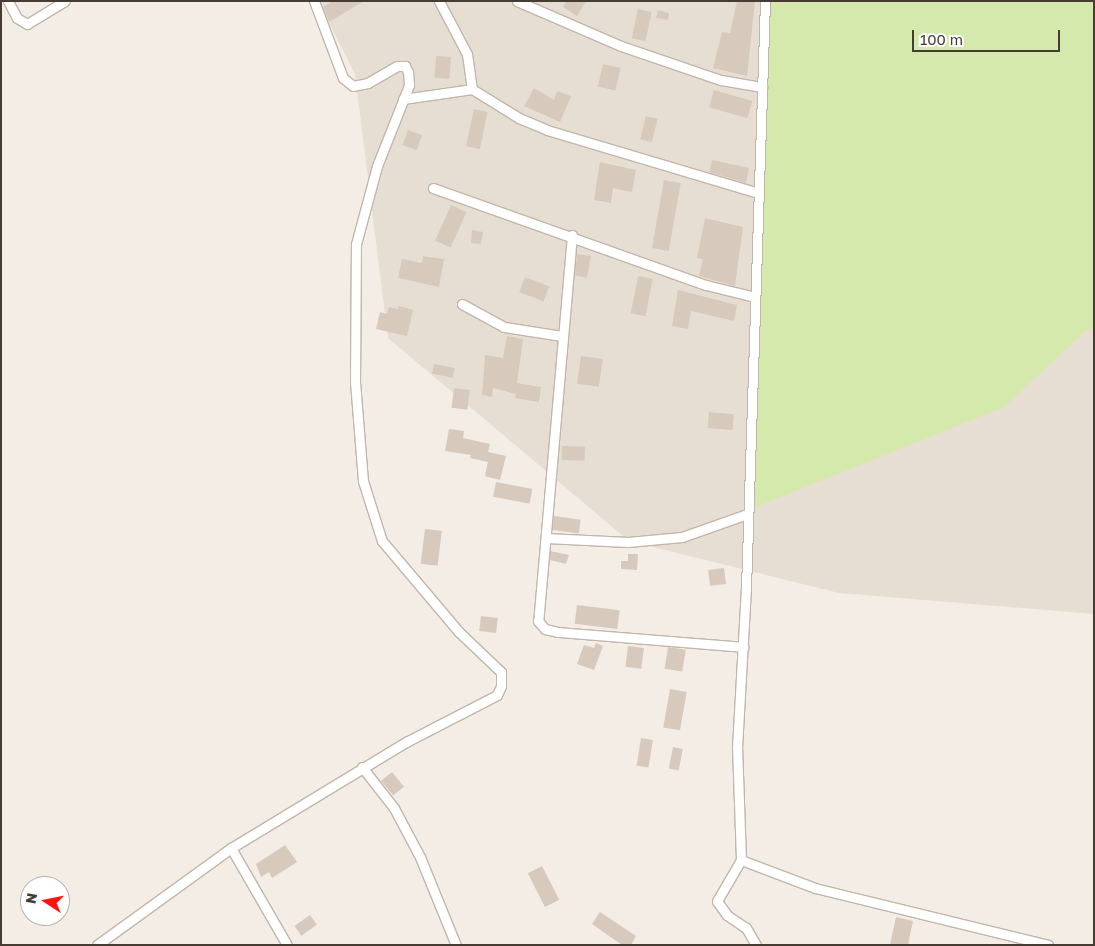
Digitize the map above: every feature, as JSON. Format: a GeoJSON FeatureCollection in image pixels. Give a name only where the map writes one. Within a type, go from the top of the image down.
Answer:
{"type":"FeatureCollection","features":[{"type":"Feature","properties":{"kind":"street"},"geometry":{"type":"LineString","coordinates":[[8,1],[17,18],[27,24],[65,1]]}},
{"type":"Feature","properties":{"kind":"street"},"geometry":{"type":"LineString","coordinates":[[97,945],[231,848],[362,767],[497,695],[501,686],[501,672],[460,632],[382,541],[363,481],[355,382],[356,244],[377,166],[409,84],[405,66],[397,66],[368,84],[353,86],[343,78],[314,1]]}},
{"type":"Feature","properties":{"kind":"street"},"geometry":{"type":"LineString","coordinates":[[440,1],[467,54],[472,90]]}},
{"type":"Feature","properties":{"kind":"street"},"geometry":{"type":"LineString","coordinates":[[517,1],[621,46],[721,80],[762,88]]}},
{"type":"Feature","properties":{"kind":"street"},"geometry":{"type":"LineString","coordinates":[[756,945],[746,928],[727,915],[717,901],[719,892],[741,860],[737,748],[743,647],[746,514],[765,1]]}},
{"type":"Feature","properties":{"kind":"street"},"geometry":{"type":"LineString","coordinates":[[403,99],[472,90],[519,118],[547,130],[759,193]]}},
{"type":"Feature","properties":{"kind":"street"},"geometry":{"type":"LineString","coordinates":[[433,188],[451,197],[572,236],[706,285],[755,297]]}},
{"type":"Feature","properties":{"kind":"street"},"geometry":{"type":"LineString","coordinates":[[572,236],[538,621],[545,629],[743,647]]}},
{"type":"Feature","properties":{"kind":"street"},"geometry":{"type":"LineString","coordinates":[[462,304],[504,327],[562,336]]}},
{"type":"Feature","properties":{"kind":"street"},"geometry":{"type":"LineString","coordinates":[[546,538],[628,542],[682,537],[746,514]]}},
{"type":"Feature","properties":{"kind":"street"},"geometry":{"type":"LineString","coordinates":[[362,767],[394,808],[420,857],[456,945]]}},
{"type":"Feature","properties":{"kind":"street"},"geometry":{"type":"LineString","coordinates":[[231,848],[287,945]]}},
{"type":"Feature","properties":{"kind":"street"},"geometry":{"type":"LineString","coordinates":[[741,860],[815,888],[1048,945]]}},
{"type":"Feature","properties":{"kind":"shaded area"},"geometry":{"type":"Polygon","coordinates":[[[318,1],[1094,1],[1094,614],[839,593],[629,541],[388,338],[355,74],[318,1]]]}},
{"type":"Feature","properties":{"kind":"green space"},"geometry":{"type":"Polygon","coordinates":[[[770,1],[1094,1],[1094,329],[1087,330],[1004,407],[746,511],[770,1]]]}},
{"type":"Feature","properties":{"kind":"building"},"geometry":{"type":"Polygon","coordinates":[[[333,1],[364,1],[329,22],[323,7],[333,1]]]}},
{"type":"Feature","properties":{"kind":"building"},"geometry":{"type":"Polygon","coordinates":[[[566,1],[586,1],[577,16],[563,7],[566,1]]]}},
{"type":"Feature","properties":{"kind":"building"},"geometry":{"type":"Polygon","coordinates":[[[737,1],[755,1],[747,76],[713,68],[722,32],[730,33],[737,1]]]}},
{"type":"Feature","properties":{"kind":"building"},"geometry":{"type":"Polygon","coordinates":[[[638,9],[652,12],[645,41],[632,38],[638,9]]]}},
{"type":"Feature","properties":{"kind":"building"},"geometry":{"type":"Polygon","coordinates":[[[658,10],[669,13],[668,20],[656,18],[658,10]]]}},
{"type":"Feature","properties":{"kind":"building"},"geometry":{"type":"Polygon","coordinates":[[[436,56],[451,57],[449,79],[434,78],[436,56]]]}},
{"type":"Feature","properties":{"kind":"building"},"geometry":{"type":"Polygon","coordinates":[[[603,64],[621,68],[615,90],[598,86],[603,64]]]}},
{"type":"Feature","properties":{"kind":"building"},"geometry":{"type":"Polygon","coordinates":[[[534,88],[554,100],[557,91],[571,96],[560,122],[524,106],[534,88]]]}},
{"type":"Feature","properties":{"kind":"building"},"geometry":{"type":"Polygon","coordinates":[[[714,90],[752,101],[747,118],[709,107],[714,90]]]}},
{"type":"Feature","properties":{"kind":"building"},"geometry":{"type":"Polygon","coordinates":[[[474,109],[488,112],[480,149],[466,146],[474,109]]]}},
{"type":"Feature","properties":{"kind":"building"},"geometry":{"type":"Polygon","coordinates":[[[646,116],[658,119],[652,142],[640,139],[646,116]]]}},
{"type":"Feature","properties":{"kind":"building"},"geometry":{"type":"Polygon","coordinates":[[[408,130],[422,135],[417,150],[403,145],[408,130]]]}},
{"type":"Feature","properties":{"kind":"building"},"geometry":{"type":"Polygon","coordinates":[[[712,160],[749,168],[746,183],[709,172],[712,160]]]}},
{"type":"Feature","properties":{"kind":"building"},"geometry":{"type":"Polygon","coordinates":[[[600,162],[636,170],[632,192],[613,188],[611,203],[594,200],[600,162]]]}},
{"type":"Feature","properties":{"kind":"building"},"geometry":{"type":"Polygon","coordinates":[[[664,180],[681,183],[669,251],[652,248],[664,180]]]}},
{"type":"Feature","properties":{"kind":"building"},"geometry":{"type":"Polygon","coordinates":[[[451,205],[467,212],[451,248],[435,241],[451,205]]]}},
{"type":"Feature","properties":{"kind":"building"},"geometry":{"type":"Polygon","coordinates":[[[705,218],[743,227],[735,286],[699,276],[703,259],[697,258],[705,218]]]}},
{"type":"Feature","properties":{"kind":"building"},"geometry":{"type":"Polygon","coordinates":[[[472,230],[483,232],[481,244],[471,243],[472,230]]]}},
{"type":"Feature","properties":{"kind":"building"},"geometry":{"type":"Polygon","coordinates":[[[577,254],[591,256],[587,278],[575,275],[577,254]]]}},
{"type":"Feature","properties":{"kind":"building"},"geometry":{"type":"Polygon","coordinates":[[[423,256],[444,259],[439,287],[398,278],[402,259],[422,263],[423,256]]]}},
{"type":"Feature","properties":{"kind":"building"},"geometry":{"type":"Polygon","coordinates":[[[638,276],[653,279],[645,316],[631,313],[638,276]]]}},
{"type":"Feature","properties":{"kind":"building"},"geometry":{"type":"Polygon","coordinates":[[[525,277],[549,286],[544,301],[519,292],[525,277]]]}},
{"type":"Feature","properties":{"kind":"building"},"geometry":{"type":"Polygon","coordinates":[[[678,290],[737,305],[734,321],[691,311],[688,329],[672,326],[678,290]]]}},
{"type":"Feature","properties":{"kind":"building"},"geometry":{"type":"Polygon","coordinates":[[[399,306],[413,310],[407,336],[376,329],[380,312],[387,314],[389,307],[398,309],[399,306]]]}},
{"type":"Feature","properties":{"kind":"building"},"geometry":{"type":"Polygon","coordinates":[[[507,336],[523,339],[517,383],[541,387],[539,402],[515,398],[516,394],[493,388],[492,397],[482,395],[485,355],[503,358],[507,336]]]}},
{"type":"Feature","properties":{"kind":"building"},"geometry":{"type":"Polygon","coordinates":[[[581,356],[603,359],[599,387],[577,384],[581,356]]]}},
{"type":"Feature","properties":{"kind":"building"},"geometry":{"type":"Polygon","coordinates":[[[434,364],[455,368],[453,378],[432,374],[434,364]]]}},
{"type":"Feature","properties":{"kind":"building"},"geometry":{"type":"Polygon","coordinates":[[[454,388],[470,390],[467,410],[452,408],[454,388]]]}},
{"type":"Feature","properties":{"kind":"building"},"geometry":{"type":"Polygon","coordinates":[[[709,412],[734,414],[733,430],[708,428],[709,412]]]}},
{"type":"Feature","properties":{"kind":"building"},"geometry":{"type":"Polygon","coordinates":[[[449,429],[464,431],[463,438],[490,444],[488,452],[506,456],[500,480],[485,476],[488,462],[470,458],[471,455],[445,451],[449,429]]]}},
{"type":"Feature","properties":{"kind":"building"},"geometry":{"type":"Polygon","coordinates":[[[562,446],[585,447],[584,461],[562,460],[562,446]]]}},
{"type":"Feature","properties":{"kind":"building"},"geometry":{"type":"Polygon","coordinates":[[[496,482],[532,489],[529,504],[493,497],[496,482]]]}},
{"type":"Feature","properties":{"kind":"building"},"geometry":{"type":"Polygon","coordinates":[[[554,516],[581,520],[579,534],[552,530],[554,516]]]}},
{"type":"Feature","properties":{"kind":"building"},"geometry":{"type":"Polygon","coordinates":[[[425,529],[442,531],[438,566],[421,564],[425,529]]]}},
{"type":"Feature","properties":{"kind":"building"},"geometry":{"type":"Polygon","coordinates":[[[550,551],[569,555],[566,564],[550,560],[550,551]]]}},
{"type":"Feature","properties":{"kind":"building"},"geometry":{"type":"Polygon","coordinates":[[[628,554],[638,554],[637,570],[621,569],[621,561],[628,561],[628,554]]]}},
{"type":"Feature","properties":{"kind":"building"},"geometry":{"type":"Polygon","coordinates":[[[724,568],[726,584],[710,586],[708,570],[724,568]]]}},
{"type":"Feature","properties":{"kind":"building"},"geometry":{"type":"Polygon","coordinates":[[[577,605],[620,610],[617,629],[575,624],[577,605]]]}},
{"type":"Feature","properties":{"kind":"building"},"geometry":{"type":"Polygon","coordinates":[[[481,616],[498,618],[496,633],[479,631],[481,616]]]}},
{"type":"Feature","properties":{"kind":"building"},"geometry":{"type":"Polygon","coordinates":[[[596,643],[603,646],[594,670],[577,664],[584,645],[594,648],[596,643]]]}},
{"type":"Feature","properties":{"kind":"building"},"geometry":{"type":"Polygon","coordinates":[[[628,646],[644,648],[641,669],[625,667],[628,646]]]}},
{"type":"Feature","properties":{"kind":"building"},"geometry":{"type":"Polygon","coordinates":[[[668,647],[686,650],[682,672],[665,669],[668,647]]]}},
{"type":"Feature","properties":{"kind":"building"},"geometry":{"type":"Polygon","coordinates":[[[670,689],[687,692],[680,730],[663,727],[670,689]]]}},
{"type":"Feature","properties":{"kind":"building"},"geometry":{"type":"Polygon","coordinates":[[[641,738],[653,740],[648,768],[637,766],[641,738]]]}},
{"type":"Feature","properties":{"kind":"building"},"geometry":{"type":"Polygon","coordinates":[[[673,747],[683,749],[679,771],[669,769],[673,747]]]}},
{"type":"Feature","properties":{"kind":"building"},"geometry":{"type":"Polygon","coordinates":[[[392,772],[404,787],[393,796],[381,781],[392,772]]]}},
{"type":"Feature","properties":{"kind":"building"},"geometry":{"type":"Polygon","coordinates":[[[285,845],[297,862],[272,878],[269,872],[261,877],[256,864],[285,845]]]}},
{"type":"Feature","properties":{"kind":"building"},"geometry":{"type":"Polygon","coordinates":[[[542,866],[559,900],[545,907],[528,873],[542,866]]]}},
{"type":"Feature","properties":{"kind":"building"},"geometry":{"type":"Polygon","coordinates":[[[600,912],[636,936],[631,945],[622,945],[592,924],[600,912]]]}},
{"type":"Feature","properties":{"kind":"building"},"geometry":{"type":"Polygon","coordinates":[[[310,915],[317,925],[301,936],[294,926],[310,915]]]}},
{"type":"Feature","properties":{"kind":"building"},"geometry":{"type":"Polygon","coordinates":[[[896,917],[913,921],[908,945],[890,945],[896,917]]]}}]}
